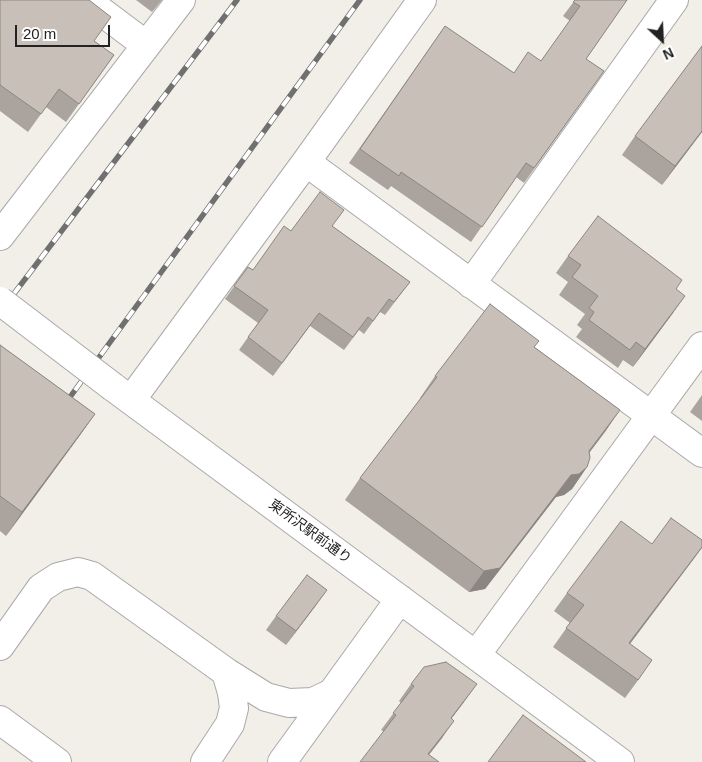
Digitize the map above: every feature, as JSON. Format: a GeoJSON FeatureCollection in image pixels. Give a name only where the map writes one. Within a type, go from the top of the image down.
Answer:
{"type":"FeatureCollection","features":[{"type":"Feature","properties":{"kind":"street"},"geometry":{"type":"LineString","coordinates":[[86,0],[146,45]]}},
{"type":"Feature","properties":{"kind":"street"},"geometry":{"type":"LineString","coordinates":[[0,236],[181,0]]}},
{"type":"Feature","properties":{"kind":"street"},"geometry":{"type":"LineString","coordinates":[[122,393],[306,162],[422,0]]}},
{"type":"Feature","properties":{"kind":"street"},"geometry":{"type":"LineString","coordinates":[[471,284],[674,0]]}},
{"type":"Feature","properties":{"kind":"street"},"geometry":{"type":"LineString","coordinates":[[306,162],[702,453]]}},
{"type":"Feature","properties":{"kind":"street","name":"東所沢駅前通り"},"geometry":{"type":"LineString","coordinates":[[0,301],[620,762]]}},
{"type":"Feature","properties":{"kind":"street"},"geometry":{"type":"LineString","coordinates":[[476,655],[702,346]]}},
{"type":"Feature","properties":{"kind":"street"},"geometry":{"type":"LineString","coordinates":[[0,646],[42,588],[58,577],[78,572],[92,576],[226,672],[266,697],[289,703],[313,702],[332,693]]}},
{"type":"Feature","properties":{"kind":"street"},"geometry":{"type":"LineString","coordinates":[[282,762],[400,599]]}},
{"type":"Feature","properties":{"kind":"street"},"geometry":{"type":"LineString","coordinates":[[204,762],[230,724],[234,708],[226,672]]}},
{"type":"Feature","properties":{"kind":"street"},"geometry":{"type":"LineString","coordinates":[[0,720],[57,762]]}},
{"type":"Feature","properties":{"kind":"building"},"geometry":{"type":"Polygon","coordinates":[[[0,0],[89,0],[111,17],[94,41],[114,55],[79,104],[59,89],[41,114],[0,85],[0,0]]]}},
{"type":"Feature","properties":{"kind":"building"},"geometry":{"type":"Polygon","coordinates":[[[575,0],[627,0],[586,59],[604,71],[534,168],[526,163],[482,227],[401,172],[399,176],[360,149],[445,26],[514,73],[528,52],[541,61],[580,6],[573,2],[575,0]]]}},
{"type":"Feature","properties":{"kind":"building"},"geometry":{"type":"Polygon","coordinates":[[[702,46],[702,131],[675,166],[635,136],[702,46]]]}},
{"type":"Feature","properties":{"kind":"building"},"geometry":{"type":"Polygon","coordinates":[[[320,192],[344,210],[332,226],[410,282],[394,302],[389,299],[373,321],[368,317],[353,337],[319,313],[282,363],[248,337],[268,310],[234,286],[248,267],[253,270],[284,226],[291,231],[320,192]]]}},
{"type":"Feature","properties":{"kind":"building"},"geometry":{"type":"Polygon","coordinates":[[[598,216],[682,280],[676,289],[685,296],[645,349],[636,342],[630,350],[589,320],[594,312],[589,308],[598,296],[572,277],[581,265],[568,256],[598,216]]]}},
{"type":"Feature","properties":{"kind":"building"},"geometry":{"type":"Polygon","coordinates":[[[490,304],[539,341],[534,347],[620,410],[589,451],[590,458],[587,467],[579,474],[571,475],[500,568],[484,571],[360,478],[490,304]]]}},
{"type":"Feature","properties":{"kind":"building"},"geometry":{"type":"Polygon","coordinates":[[[0,345],[95,414],[22,512],[0,496],[0,345]]]}},
{"type":"Feature","properties":{"kind":"building"},"geometry":{"type":"Polygon","coordinates":[[[671,518],[702,540],[702,547],[629,643],[652,660],[638,680],[566,628],[584,605],[567,593],[621,521],[652,544],[671,518]]]}},
{"type":"Feature","properties":{"kind":"building"},"geometry":{"type":"Polygon","coordinates":[[[307,575],[327,590],[296,631],[276,616],[307,575]]]}},
{"type":"Feature","properties":{"kind":"building"},"geometry":{"type":"Polygon","coordinates":[[[446,662],[477,684],[451,718],[454,721],[428,754],[439,762],[360,762],[396,715],[393,713],[414,686],[411,684],[424,667],[446,662]]]}},
{"type":"Feature","properties":{"kind":"building"},"geometry":{"type":"Polygon","coordinates":[[[523,715],[586,762],[488,762],[523,715]]]}},
{"type":"Feature","properties":{"kind":"railway"},"geometry":{"type":"LineString","coordinates":[[0,312],[237,0]]}},
{"type":"Feature","properties":{"kind":"railway"},"geometry":{"type":"LineString","coordinates":[[62,408],[360,0]]}}]}
